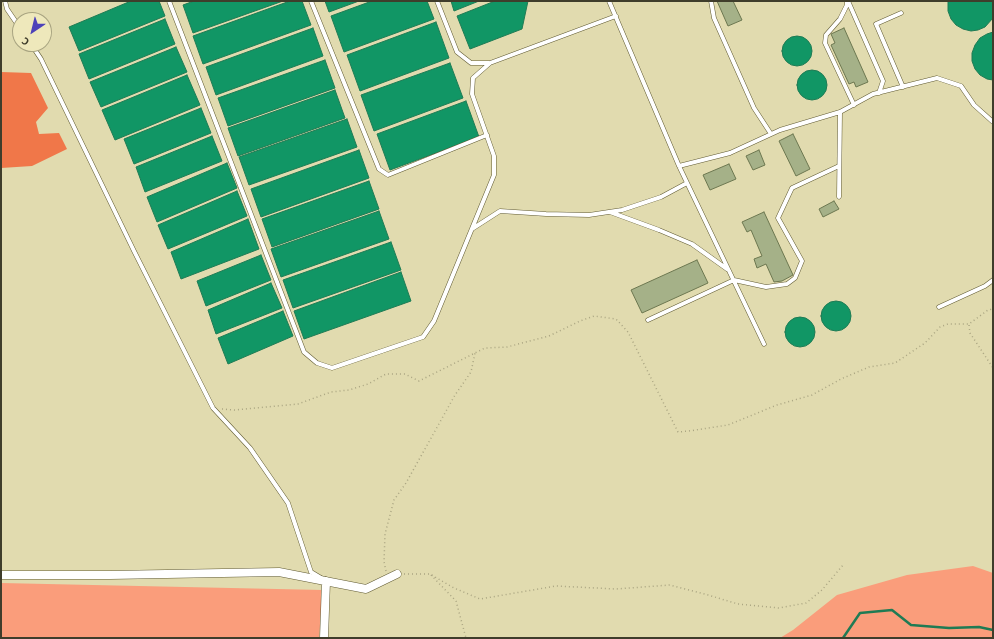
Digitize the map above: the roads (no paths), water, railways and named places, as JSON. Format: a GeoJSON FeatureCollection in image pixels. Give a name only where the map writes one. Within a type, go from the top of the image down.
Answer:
{"type":"FeatureCollection","features":[{"type":"Feature","properties":{"kind":"street"},"geometry":{"type":"LineString","coordinates":[[1,574],[110,575],[279,572],[366,589],[398,574]]}},
{"type":"Feature","properties":{"kind":"street"},"geometry":{"type":"LineString","coordinates":[[324,638],[326,581]]}},
{"type":"Feature","properties":{"kind":"lane"},"geometry":{"type":"LineString","coordinates":[[5,1],[7,9],[12,16]]}},
{"type":"Feature","properties":{"kind":"lane"},"geometry":{"type":"LineString","coordinates":[[169,1],[304,352],[317,363],[332,368],[423,337],[434,321],[494,175],[494,156],[472,94],[473,78],[490,63]]}},
{"type":"Feature","properties":{"kind":"lane"},"geometry":{"type":"LineString","coordinates":[[311,1],[378,169],[388,176],[487,135]]}},
{"type":"Feature","properties":{"kind":"lane"},"geometry":{"type":"LineString","coordinates":[[437,1],[457,52],[471,63],[490,63],[616,16]]}},
{"type":"Feature","properties":{"kind":"lane"},"geometry":{"type":"LineString","coordinates":[[609,1],[679,166],[764,344]]}},
{"type":"Feature","properties":{"kind":"lane"},"geometry":{"type":"LineString","coordinates":[[711,1],[714,18],[754,108],[771,134]]}},
{"type":"Feature","properties":{"kind":"lane"},"geometry":{"type":"LineString","coordinates":[[848,1],[883,81],[879,93]]}},
{"type":"Feature","properties":{"kind":"lane"},"geometry":{"type":"LineString","coordinates":[[848,1],[840,19],[826,35],[825,43],[854,105]]}},
{"type":"Feature","properties":{"kind":"lane"},"geometry":{"type":"LineString","coordinates":[[901,13],[876,24],[903,87]]}},
{"type":"Feature","properties":{"kind":"lane"},"geometry":{"type":"LineString","coordinates":[[36,52],[213,408],[250,448],[288,503],[311,572],[326,581]]}},
{"type":"Feature","properties":{"kind":"lane"},"geometry":{"type":"LineString","coordinates":[[679,166],[730,153],[780,130],[840,112],[873,94],[937,78],[961,86],[974,105],[993,122]]}},
{"type":"Feature","properties":{"kind":"lane"},"geometry":{"type":"LineString","coordinates":[[839,197],[840,112]]}},
{"type":"Feature","properties":{"kind":"lane"},"geometry":{"type":"LineString","coordinates":[[648,320],[734,280],[766,287],[787,284],[795,278],[802,261],[778,218],[792,188],[839,166]]}},
{"type":"Feature","properties":{"kind":"lane"},"geometry":{"type":"LineString","coordinates":[[472,229],[500,211],[590,215],[622,210],[661,197],[687,183]]}},
{"type":"Feature","properties":{"kind":"lane"},"geometry":{"type":"LineString","coordinates":[[610,212],[692,244],[728,269]]}},
{"type":"Feature","properties":{"kind":"lane"},"geometry":{"type":"LineString","coordinates":[[939,307],[986,286],[993,280]]}},
{"type":"Feature","properties":{"kind":"waterway"},"geometry":{"type":"LineString","coordinates":[[843,638],[860,613],[892,610],[911,625],[949,628],[979,627],[993,630]]}}]}
